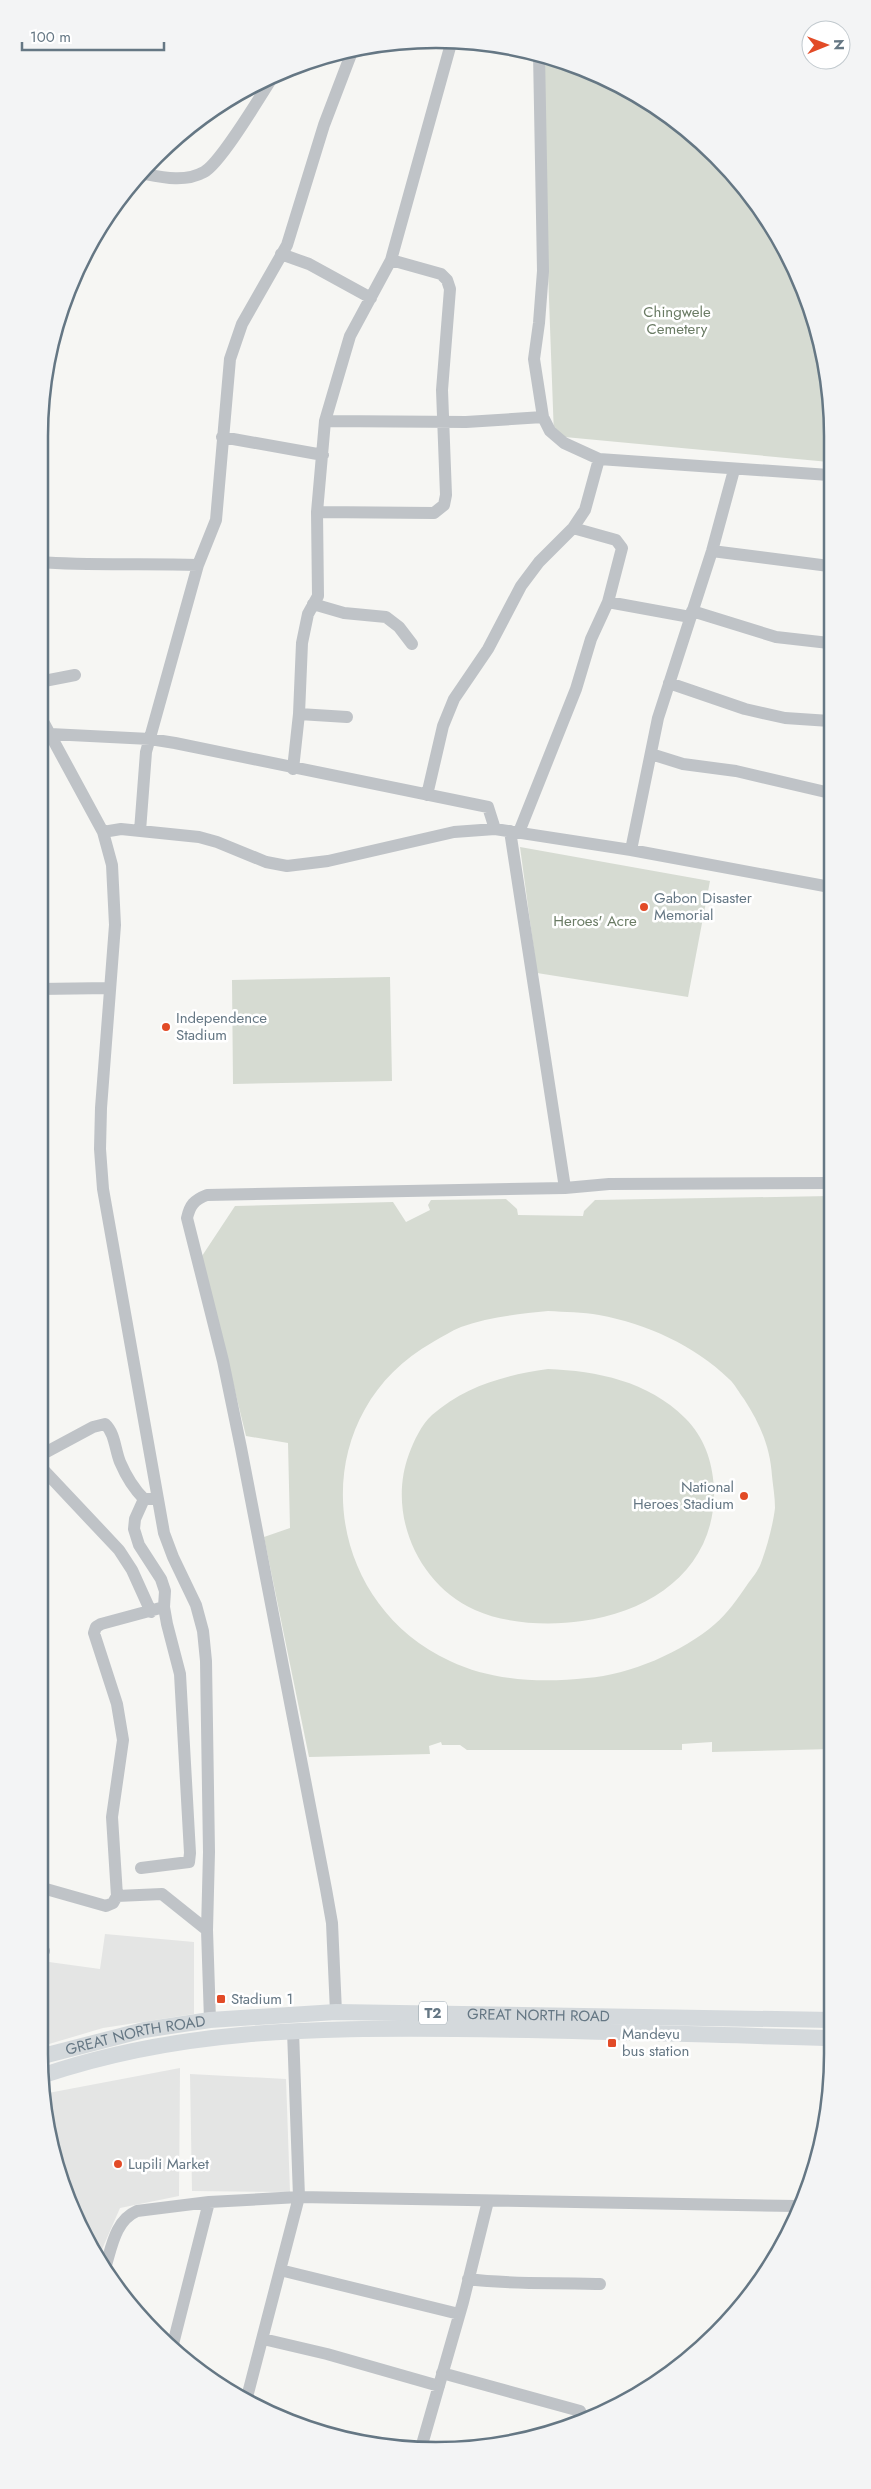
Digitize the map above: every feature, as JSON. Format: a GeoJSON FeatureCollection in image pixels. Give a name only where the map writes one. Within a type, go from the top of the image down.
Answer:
{"type":"FeatureCollection","features":[{"type":"Feature","properties":{"kind":"main road","name":"GREAT NORTH ROAD"},"geometry":{"type":"LineString","coordinates":[[48,2055],[144,2030],[210,2020],[336,2012],[824,2020]]}},
{"type":"Feature","properties":{"kind":"main road","name":"GREAT NORTH ROAD"},"geometry":{"type":"LineString","coordinates":[[48,2074],[81,2062],[148,2046],[212,2036],[346,2028],[518,2030],[824,2038]]}},
{"type":"Feature","properties":{"kind":"street"},"geometry":{"type":"LineString","coordinates":[[293,769],[299,714],[302,643],[308,614],[318,596],[317,512],[323,455],[324,421],[350,336],[391,260],[450,48]]}},
{"type":"Feature","properties":{"kind":"street"},"geometry":{"type":"LineString","coordinates":[[140,831],[146,752],[198,565],[216,520],[230,359],[242,324],[287,245],[324,125],[351,57]]}},
{"type":"Feature","properties":{"kind":"street"},"geometry":{"type":"LineString","coordinates":[[539,62],[542,271],[539,323],[534,359],[543,418],[550,431],[564,443],[599,459],[734,470],[824,475]]}},
{"type":"Feature","properties":{"kind":"street"},"geometry":{"type":"LineString","coordinates":[[149,174],[175,178],[205,172],[222,153],[266,87]]}},
{"type":"Feature","properties":{"kind":"street"},"geometry":{"type":"LineString","coordinates":[[281,254],[309,264],[372,298]]}},
{"type":"Feature","properties":{"kind":"street"},"geometry":{"type":"LineString","coordinates":[[317,512],[434,513],[444,505],[446,495],[442,390],[450,288],[447,280],[441,274],[391,260]]}},
{"type":"Feature","properties":{"kind":"street"},"geometry":{"type":"LineString","coordinates":[[324,421],[443,420],[466,422],[543,418]]}},
{"type":"Feature","properties":{"kind":"street"},"geometry":{"type":"LineString","coordinates":[[222,437],[323,455]]}},
{"type":"Feature","properties":{"kind":"street"},"geometry":{"type":"LineString","coordinates":[[427,795],[443,726],[454,699],[488,649],[520,586],[538,562],[573,528],[585,510],[599,459]]}},
{"type":"Feature","properties":{"kind":"street"},"geometry":{"type":"LineString","coordinates":[[631,850],[658,718],[712,551],[734,470]]}},
{"type":"Feature","properties":{"kind":"street"},"geometry":{"type":"LineString","coordinates":[[565,1188],[514,831],[576,689],[591,639],[608,602],[622,548],[620,543],[573,528]]}},
{"type":"Feature","properties":{"kind":"street"},"geometry":{"type":"LineString","coordinates":[[712,551],[824,565]]}},
{"type":"Feature","properties":{"kind":"street"},"geometry":{"type":"LineString","coordinates":[[48,563],[86,565],[132,563],[198,565]]}},
{"type":"Feature","properties":{"kind":"street"},"geometry":{"type":"LineString","coordinates":[[608,602],[691,614],[776,637],[824,642]]}},
{"type":"Feature","properties":{"kind":"street"},"geometry":{"type":"LineString","coordinates":[[313,604],[344,613],[386,617],[399,627],[412,644]]}},
{"type":"Feature","properties":{"kind":"street"},"geometry":{"type":"LineString","coordinates":[[48,680],[75,675]]}},
{"type":"Feature","properties":{"kind":"street"},"geometry":{"type":"LineString","coordinates":[[669,683],[745,709],[785,718],[824,721]]}},
{"type":"Feature","properties":{"kind":"street"},"geometry":{"type":"LineString","coordinates":[[299,714],[347,717]]}},
{"type":"Feature","properties":{"kind":"street"},"geometry":{"type":"LineString","coordinates":[[48,730],[102,832],[112,865],[114,902],[100,1140],[103,1189],[118,1281],[144,1412],[157,1500],[173,1557],[196,1605],[203,1631],[206,1661],[209,1852],[207,1930],[210,2020]]}},
{"type":"Feature","properties":{"kind":"street"},"geometry":{"type":"LineString","coordinates":[[50,734],[150,739],[488,807],[495,829]]}},
{"type":"Feature","properties":{"kind":"street"},"geometry":{"type":"LineString","coordinates":[[651,754],[683,764],[736,771],[824,791]]}},
{"type":"Feature","properties":{"kind":"street"},"geometry":{"type":"LineString","coordinates":[[102,832],[121,829],[199,837],[217,842],[266,862],[287,866],[328,861],[454,832],[495,829],[631,850],[824,886]]}},
{"type":"Feature","properties":{"kind":"street"},"geometry":{"type":"LineString","coordinates":[[48,989],[110,988]]}},
{"type":"Feature","properties":{"kind":"street"},"geometry":{"type":"LineString","coordinates":[[336,2012],[333,1933],[326,1889],[241,1448],[223,1361],[188,1218],[189,1206],[196,1199],[207,1195],[565,1188],[610,1184],[824,1182]]}},
{"type":"Feature","properties":{"kind":"street"},"geometry":{"type":"LineString","coordinates":[[48,1451],[93,1427],[106,1424],[133,1487],[144,1499],[157,1500]]}},
{"type":"Feature","properties":{"kind":"street"},"geometry":{"type":"LineString","coordinates":[[48,1474],[120,1550],[132,1570],[151,1612]]}},
{"type":"Feature","properties":{"kind":"street"},"geometry":{"type":"LineString","coordinates":[[141,1868],[189,1862],[190,1858],[180,1674],[164,1607],[165,1591],[161,1579],[139,1545],[134,1530],[135,1519],[144,1499]]}},
{"type":"Feature","properties":{"kind":"street"},"geometry":{"type":"LineString","coordinates":[[48,1890],[106,1906],[113,1903],[117,1896],[112,1817],[123,1740],[117,1704],[94,1633],[96,1627],[101,1624],[164,1607]]}},
{"type":"Feature","properties":{"kind":"street"},"geometry":{"type":"LineString","coordinates":[[117,1896],[162,1894],[207,1930]]}},
{"type":"Feature","properties":{"kind":"street"},"geometry":{"type":"LineString","coordinates":[[248,2393],[299,2197],[293,2031]]}},
{"type":"Feature","properties":{"kind":"street"},"geometry":{"type":"LineString","coordinates":[[107,2261],[119,2227],[128,2215],[137,2211],[209,2202],[299,2197],[792,2206]]}},
{"type":"Feature","properties":{"kind":"street"},"geometry":{"type":"LineString","coordinates":[[423,2441],[459,2314],[488,2201]]}},
{"type":"Feature","properties":{"kind":"street"},"geometry":{"type":"LineString","coordinates":[[174,2340],[209,2202]]}},
{"type":"Feature","properties":{"kind":"street"},"geometry":{"type":"LineString","coordinates":[[280,2270],[459,2314]]}},
{"type":"Feature","properties":{"kind":"street"},"geometry":{"type":"LineString","coordinates":[[468,2279],[517,2284],[555,2282],[600,2284]]}},
{"type":"Feature","properties":{"kind":"street"},"geometry":{"type":"LineString","coordinates":[[263,2339],[327,2354],[439,2386]]}},
{"type":"Feature","properties":{"kind":"street"},"geometry":{"type":"LineString","coordinates":[[442,2373],[580,2411]]}},
{"type":"Feature","properties":{"kind":"shaded area"},"geometry":{"type":"Polygon","coordinates":[[[105,1934],[194,1942],[194,2014],[103,2028],[48,2044],[49,1962],[100,1969],[105,1934]]]}},
{"type":"Feature","properties":{"kind":"shaded area","name":"Lupili Market"},"geometry":{"type":"Polygon","coordinates":[[[180,2068],[179,2196],[120,2208],[101,2251],[77,2202],[68,2178],[55,2129],[50,2093],[180,2068]]]}},
{"type":"Feature","properties":{"kind":"shaded area"},"geometry":{"type":"Polygon","coordinates":[[[190,2074],[286,2079],[290,2192],[192,2191],[190,2074]]]}},
{"type":"Feature","properties":{"kind":"green space","name":"Chingwele Cemetery"},"geometry":{"type":"Polygon","coordinates":[[[540,62],[584,77],[630,99],[672,128],[710,161],[743,199],[758,220],[772,242],[794,287],[810,335],[816,360],[823,410],[824,462],[554,436],[540,62]]]}},
{"type":"Feature","properties":{"kind":"green space","name":"Heroes' Acre"},"geometry":{"type":"Polygon","coordinates":[[[520,847],[710,881],[688,997],[537,973],[520,847]]]}},
{"type":"Feature","properties":{"kind":"green space"},"geometry":{"type":"Polygon","coordinates":[[[390,977],[392,1081],[233,1084],[232,980],[390,977]]]}},
{"type":"Feature","properties":{"kind":"green space"},"geometry":{"type":"Polygon","coordinates":[[[824,1196],[824,1749],[712,1752],[712,1742],[682,1744],[682,1750],[467,1750],[460,1745],[442,1745],[441,1742],[429,1746],[430,1754],[309,1757],[264,1537],[290,1528],[288,1443],[246,1436],[202,1256],[235,1206],[393,1202],[406,1222],[430,1210],[428,1205],[431,1200],[506,1199],[517,1209],[518,1215],[583,1216],[584,1211],[595,1200],[824,1196]],[[548,1311],[493,1318],[457,1329],[433,1342],[391,1374],[362,1414],[346,1459],[343,1506],[352,1553],[373,1596],[406,1633],[450,1661],[466,1668],[517,1679],[570,1680],[620,1672],[672,1653],[702,1634],[728,1611],[758,1569],[768,1543],[775,1508],[769,1455],[759,1426],[750,1408],[735,1386],[701,1356],[669,1338],[635,1324],[599,1315],[548,1311]]]}},
{"type":"Feature","properties":{"kind":"green space"},"geometry":{"type":"Polygon","coordinates":[[[548,1369],[585,1372],[621,1380],[655,1395],[670,1405],[692,1425],[702,1441],[709,1458],[714,1487],[712,1515],[705,1540],[693,1561],[676,1580],[657,1595],[634,1607],[609,1616],[569,1623],[528,1623],[500,1618],[475,1610],[455,1598],[437,1583],[423,1565],[412,1544],[405,1522],[402,1500],[403,1477],[409,1454],[421,1428],[432,1415],[458,1396],[486,1383],[548,1369]]]}},
{"type":"Feature","properties":{"kind":"place","name":"Gabon Disaster Memorial"},"geometry":{"type":"Point","coordinates":[644,907]}},
{"type":"Feature","properties":{"kind":"place","name":"Independence Stadium"},"geometry":{"type":"Point","coordinates":[166,1027]}},
{"type":"Feature","properties":{"kind":"place","name":"National Heroes Stadium"},"geometry":{"type":"Point","coordinates":[744,1496]}},
{"type":"Feature","properties":{"kind":"place","name":"Stadium 1"},"geometry":{"type":"Point","coordinates":[221,1999]}},
{"type":"Feature","properties":{"kind":"place","name":"Mandevu bus station"},"geometry":{"type":"Point","coordinates":[612,2043]}},
{"type":"Feature","properties":{"kind":"place","name":"Lupili Market"},"geometry":{"type":"Point","coordinates":[118,2164]}}]}
